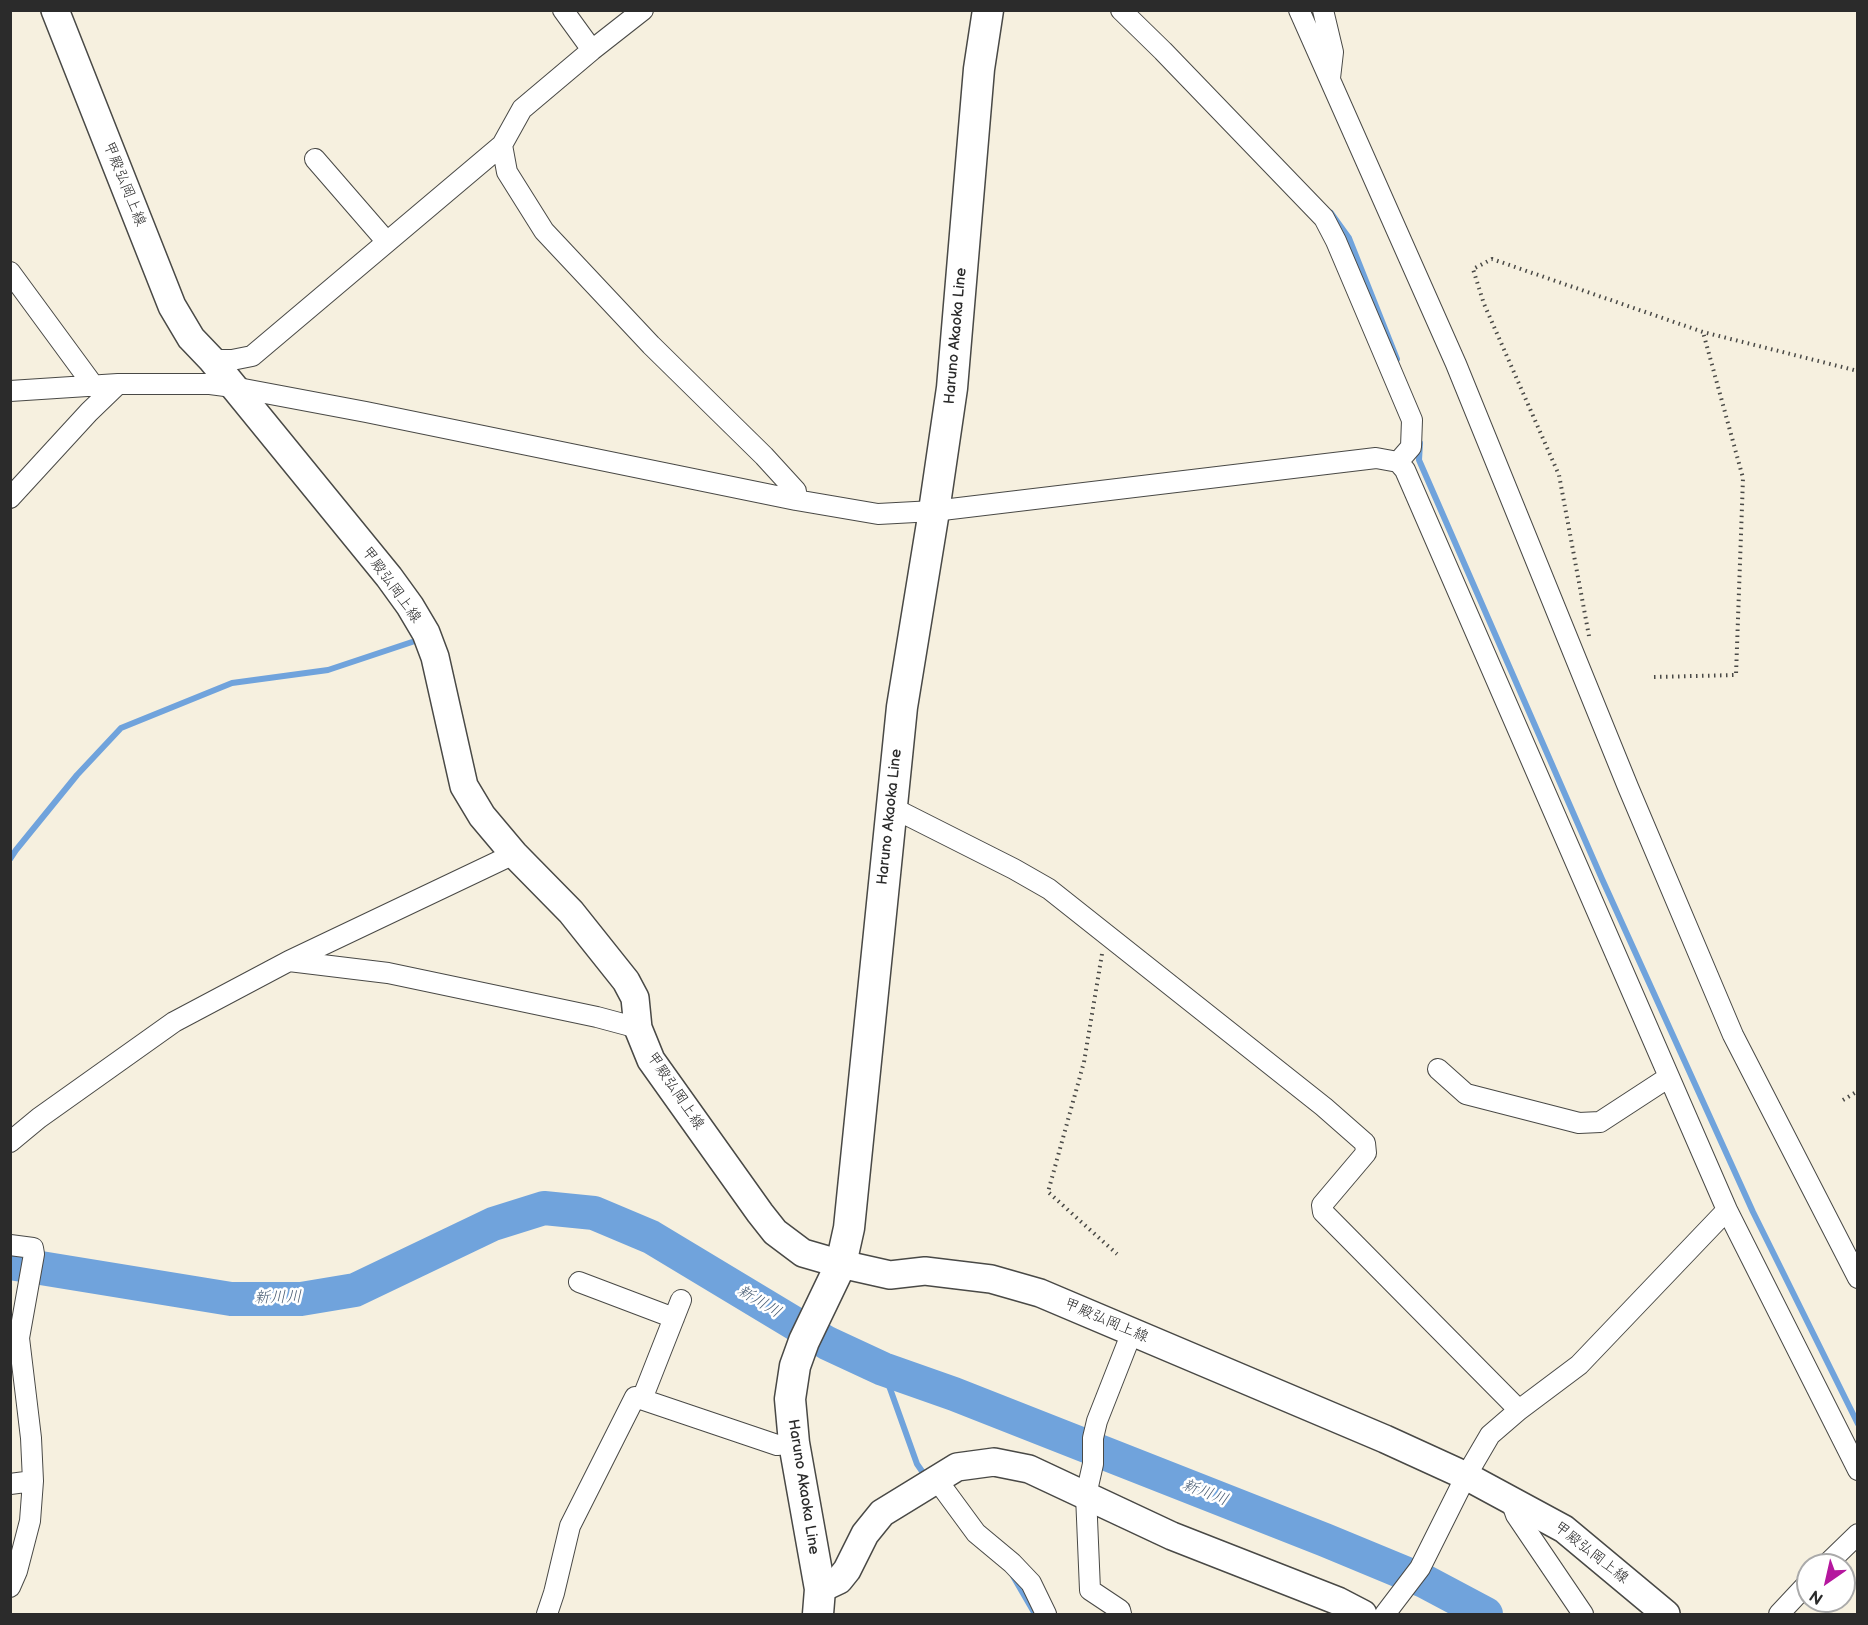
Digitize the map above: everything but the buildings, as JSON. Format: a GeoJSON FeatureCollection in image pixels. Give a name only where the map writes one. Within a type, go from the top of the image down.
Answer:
{"type":"FeatureCollection","features":[{"type":"Feature","properties":{"kind":"main road","name":"甲殿弘岡上線"},"geometry":{"type":"LineString","coordinates":[[55,10],[172,306],[191,338],[212,360],[410,606],[426,633],[435,657],[464,786],[482,816],[514,854],[571,912],[626,981],[635,998],[639,1028],[651,1060],[775,1232],[803,1253],[841,1264],[890,1275],[926,1271],[991,1280],[1040,1293],[1385,1439],[1510,1498],[1564,1529],[1666,1614]]}},
{"type":"Feature","properties":{"kind":"main road","name":"Haruno Akaoka Line"},"geometry":{"type":"LineString","coordinates":[[819,1602],[794,1443],[790,1398],[795,1366],[804,1341],[841,1264],[849,1228],[902,706],[952,388],[978,69],[988,10]]}},
{"type":"Feature","properties":{"kind":"main road"},"geometry":{"type":"LineString","coordinates":[[819,1602],[847,1570],[865,1534],[882,1513],[957,1467],[994,1462],[1029,1469],[1172,1536],[1338,1601],[1363,1614]]}},
{"type":"Feature","properties":{"kind":"street"},"geometry":{"type":"LineString","coordinates":[[563,10],[592,50]]}},
{"type":"Feature","properties":{"kind":"street"},"geometry":{"type":"LineString","coordinates":[[212,360],[232,360],[252,356],[502,145],[522,110],[643,10]]}},
{"type":"Feature","properties":{"kind":"street"},"geometry":{"type":"LineString","coordinates":[[1121,10],[1324,218],[1336,241],[1412,420],[1412,447],[1398,462]]}},
{"type":"Feature","properties":{"kind":"street"},"geometry":{"type":"LineString","coordinates":[[1299,10],[1455,364],[1733,1035],[1857,1278]]}},
{"type":"Feature","properties":{"kind":"street"},"geometry":{"type":"LineString","coordinates":[[1323,10],[1333,52],[1330,81]]}},
{"type":"Feature","properties":{"kind":"street"},"geometry":{"type":"LineString","coordinates":[[502,145],[507,172],[544,231],[651,345],[796,491],[796,500]]}},
{"type":"Feature","properties":{"kind":"street"},"geometry":{"type":"LineString","coordinates":[[315,159],[387,242]]}},
{"type":"Feature","properties":{"kind":"street"},"geometry":{"type":"LineString","coordinates":[[10,272],[93,385]]}},
{"type":"Feature","properties":{"kind":"street"},"geometry":{"type":"LineString","coordinates":[[10,498],[118,384]]}},
{"type":"Feature","properties":{"kind":"street"},"geometry":{"type":"LineString","coordinates":[[10,391],[118,384],[210,384],[233,387],[796,500],[878,514],[934,511],[1376,458],[1398,462],[1405,470],[1727,1210],[1857,1470]]}},
{"type":"Feature","properties":{"kind":"street"},"geometry":{"type":"LineString","coordinates":[[890,809],[903,813],[1049,889],[1324,1107],[1365,1143],[1366,1153],[1322,1204],[1323,1212],[1519,1410]]}},
{"type":"Feature","properties":{"kind":"street"},"geometry":{"type":"LineString","coordinates":[[10,1142],[39,1118],[174,1022],[289,962],[514,854]]}},
{"type":"Feature","properties":{"kind":"street"},"geometry":{"type":"LineString","coordinates":[[289,962],[388,973],[639,1028]]}},
{"type":"Feature","properties":{"kind":"street"},"geometry":{"type":"LineString","coordinates":[[1438,1069],[1466,1094],[1579,1123],[1600,1122],[1669,1077]]}},
{"type":"Feature","properties":{"kind":"street"},"geometry":{"type":"LineString","coordinates":[[1385,1614],[1420,1568],[1466,1476],[1490,1435],[1579,1365],[1727,1210]]}},
{"type":"Feature","properties":{"kind":"street"},"geometry":{"type":"LineString","coordinates":[[10,1245],[33,1248],[34,1254],[19,1338],[31,1438],[33,1481],[30,1521],[17,1571],[10,1587]]}},
{"type":"Feature","properties":{"kind":"street"},"geometry":{"type":"LineString","coordinates":[[579,1281],[678,1309],[642,1400]]}},
{"type":"Feature","properties":{"kind":"street"},"geometry":{"type":"LineString","coordinates":[[1121,1614],[1120,1610],[1090,1590],[1086,1495],[1097,1421],[1132,1332]]}},
{"type":"Feature","properties":{"kind":"street"},"geometry":{"type":"LineString","coordinates":[[547,1614],[570,1526],[635,1397],[777,1445],[794,1443]]}},
{"type":"Feature","properties":{"kind":"street"},"geometry":{"type":"LineString","coordinates":[[10,1484],[33,1481]]}},
{"type":"Feature","properties":{"kind":"street"},"geometry":{"type":"LineString","coordinates":[[931,1484],[976,1533],[1012,1563],[1030,1583],[1046,1614]]}},
{"type":"Feature","properties":{"kind":"street"},"geometry":{"type":"LineString","coordinates":[[1510,1498],[1516,1515],[1583,1614]]}},
{"type":"Feature","properties":{"kind":"street"},"geometry":{"type":"LineString","coordinates":[[1838,1553],[1857,1534]]}},
{"type":"Feature","properties":{"kind":"street"},"geometry":{"type":"LineString","coordinates":[[1779,1614],[1796,1596]]}},
{"type":"Feature","properties":{"kind":"path"},"geometry":{"type":"LineString","coordinates":[[1589,638],[1559,475],[1484,304],[1473,269],[1492,259],[1702,332],[1857,371]]}},
{"type":"Feature","properties":{"kind":"path"},"geometry":{"type":"LineString","coordinates":[[1654,677],[1736,675],[1743,478],[1702,332]]}},
{"type":"Feature","properties":{"kind":"path"},"geometry":{"type":"LineString","coordinates":[[1105,935],[1084,1062],[1048,1192],[1117,1254]]}},
{"type":"Feature","properties":{"kind":"path"},"geometry":{"type":"LineString","coordinates":[[1843,1100],[1857,1091]]}},
{"type":"Feature","properties":{"kind":"waterway"},"geometry":{"type":"LineString","coordinates":[[1331,213],[1349,238],[1397,359]]}},
{"type":"Feature","properties":{"kind":"waterway"},"geometry":{"type":"LineString","coordinates":[[1420,443],[1419,460],[1602,879],[1753,1212],[1858,1424]]}},
{"type":"Feature","properties":{"kind":"waterway"},"geometry":{"type":"LineString","coordinates":[[10,859],[77,775],[121,728],[232,683],[328,670],[412,642]]}},
{"type":"Feature","properties":{"kind":"waterway","name":"新川川"},"geometry":{"type":"LineString","coordinates":[[10,1263],[231,1299],[301,1299],[355,1290],[493,1224],[544,1208],[594,1213],[651,1237],[827,1343],[883,1369],[954,1394],[1325,1540],[1424,1581],[1486,1614]]}},
{"type":"Feature","properties":{"kind":"waterway"},"geometry":{"type":"LineString","coordinates":[[883,1369],[917,1464],[926,1477]]}},
{"type":"Feature","properties":{"kind":"waterway"},"geometry":{"type":"LineString","coordinates":[[1013,1576],[1035,1614]]}}]}
